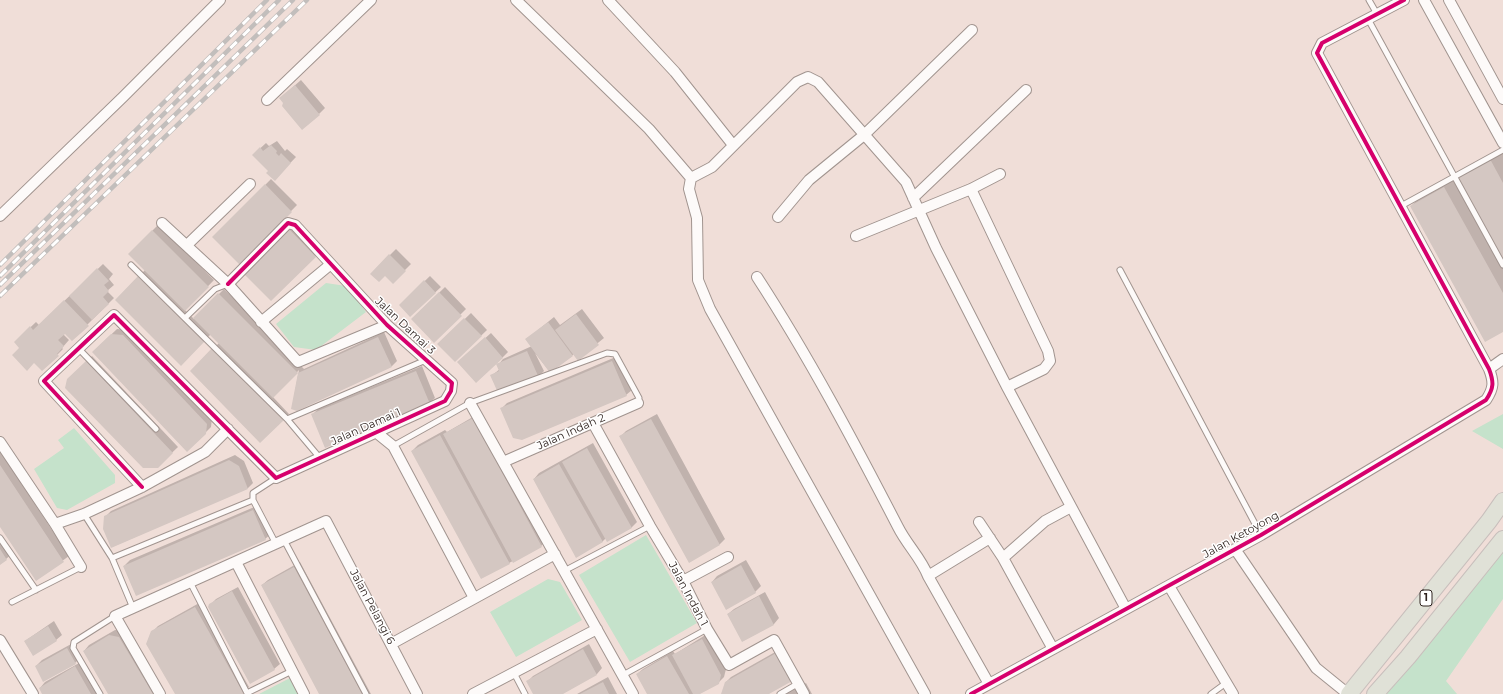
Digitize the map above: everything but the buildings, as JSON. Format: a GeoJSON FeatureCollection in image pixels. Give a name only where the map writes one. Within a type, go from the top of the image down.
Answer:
{"type":"FeatureCollection","features":[{"type":"Feature","properties":{"kind":"main road","name":"1"},"geometry":{"type":"LineString","coordinates":[[1348,694],[1503,502]]}},
{"type":"Feature","properties":{"kind":"main road"},"geometry":{"type":"LineString","coordinates":[[1489,521],[1503,511]]}},
{"type":"Feature","properties":{"kind":"main road","name":"1"},"geometry":{"type":"LineString","coordinates":[[1375,694],[1496,557],[1503,539]]}},
{"type":"Feature","properties":{"kind":"street"},"geometry":{"type":"LineString","coordinates":[[0,216],[123,97],[220,0]]}},
{"type":"Feature","properties":{"kind":"street"},"geometry":{"type":"LineString","coordinates":[[267,100],[372,0]]}},
{"type":"Feature","properties":{"kind":"street"},"geometry":{"type":"LineString","coordinates":[[516,0],[649,129],[691,178]]}},
{"type":"Feature","properties":{"kind":"street"},"geometry":{"type":"LineString","coordinates":[[608,0],[675,72],[733,145]]}},
{"type":"Feature","properties":{"kind":"street"},"geometry":{"type":"LineString","coordinates":[[1372,17],[1404,0]]}},
{"type":"Feature","properties":{"kind":"street"},"geometry":{"type":"LineString","coordinates":[[1424,0],[1503,142]]}},
{"type":"Feature","properties":{"kind":"street"},"geometry":{"type":"LineString","coordinates":[[1449,0],[1503,99]]}},
{"type":"Feature","properties":{"kind":"street","name":"Jalan Ketoyong"},"geometry":{"type":"LineString","coordinates":[[971,694],[1261,535],[1486,400],[1494,386],[1489,369],[1317,53],[1322,43],[1372,17]]}},
{"type":"Feature","properties":{"kind":"street"},"geometry":{"type":"LineString","coordinates":[[778,218],[810,180],[864,135],[972,30]]}},
{"type":"Feature","properties":{"kind":"street"},"geometry":{"type":"LineString","coordinates":[[691,178],[712,168],[733,145],[797,82],[808,77],[818,82],[906,182],[918,211],[1007,387],[1126,609]]}},
{"type":"Feature","properties":{"kind":"street"},"geometry":{"type":"LineString","coordinates":[[913,198],[1026,90]]}},
{"type":"Feature","properties":{"kind":"street"},"geometry":{"type":"LineString","coordinates":[[856,236],[971,189],[1000,174]]}},
{"type":"Feature","properties":{"kind":"street"},"geometry":{"type":"LineString","coordinates":[[691,178],[689,189],[697,218],[698,280],[710,309],[925,694]]}},
{"type":"Feature","properties":{"kind":"street"},"geometry":{"type":"LineString","coordinates":[[187,245],[250,184]]}},
{"type":"Feature","properties":{"kind":"street"},"geometry":{"type":"LineString","coordinates":[[971,189],[992,237],[1021,292],[1050,361],[1044,369],[1007,387]]}},
{"type":"Feature","properties":{"kind":"street"},"geometry":{"type":"LineString","coordinates":[[162,223],[228,284],[298,362],[387,325]]}},
{"type":"Feature","properties":{"kind":"street","name":"Jalan Damai 3"},"geometry":{"type":"LineString","coordinates":[[228,284],[288,223],[295,225],[387,325],[427,359],[452,383]]}},
{"type":"Feature","properties":{"kind":"street"},"geometry":{"type":"LineString","coordinates":[[261,322],[331,264]]}},
{"type":"Feature","properties":{"kind":"street"},"geometry":{"type":"LineString","coordinates":[[757,277],[790,328],[822,382],[848,434],[875,480],[899,530],[924,566],[928,576],[989,684]]}},
{"type":"Feature","properties":{"kind":"street"},"geometry":{"type":"LineString","coordinates":[[142,487],[44,382],[114,314],[276,478]]}},
{"type":"Feature","properties":{"kind":"street"},"geometry":{"type":"LineString","coordinates":[[1489,369],[1503,359]]}},
{"type":"Feature","properties":{"kind":"street","name":"Jalan Damai 1"},"geometry":{"type":"LineString","coordinates":[[276,478],[445,401],[451,391],[452,383]]}},
{"type":"Feature","properties":{"kind":"street"},"geometry":{"type":"LineString","coordinates":[[470,403],[633,694]]}},
{"type":"Feature","properties":{"kind":"street","name":"Jalan Indah 2"},"geometry":{"type":"LineString","coordinates":[[503,462],[638,403]]}},
{"type":"Feature","properties":{"kind":"street","name":"Jalan Indah 1"},"geometry":{"type":"LineString","coordinates":[[593,423],[650,526],[683,581],[707,629],[729,666],[774,640],[804,694]]}},
{"type":"Feature","properties":{"kind":"street"},"geometry":{"type":"LineString","coordinates":[[56,524],[84,514],[142,487],[205,452],[228,429]]}},
{"type":"Feature","properties":{"kind":"street"},"geometry":{"type":"LineString","coordinates":[[377,433],[393,446],[474,598]]}},
{"type":"Feature","properties":{"kind":"street"},"geometry":{"type":"LineString","coordinates":[[0,442],[56,524],[81,567]]}},
{"type":"Feature","properties":{"kind":"street"},"geometry":{"type":"LineString","coordinates":[[1003,558],[1044,521],[1071,507]]}},
{"type":"Feature","properties":{"kind":"street","name":"Jalan Pelangi 6"},"geometry":{"type":"LineString","coordinates":[[280,542],[326,521],[417,694]]}},
{"type":"Feature","properties":{"kind":"street"},"geometry":{"type":"LineString","coordinates":[[979,522],[1003,558],[1053,649]]}},
{"type":"Feature","properties":{"kind":"street"},"geometry":{"type":"LineString","coordinates":[[928,576],[990,538]]}},
{"type":"Feature","properties":{"kind":"street"},"geometry":{"type":"LineString","coordinates":[[160,694],[116,616],[280,542]]}},
{"type":"Feature","properties":{"kind":"street"},"geometry":{"type":"LineString","coordinates":[[1235,549],[1316,668],[1348,694]]}},
{"type":"Feature","properties":{"kind":"street"},"geometry":{"type":"LineString","coordinates":[[391,644],[555,554]]}},
{"type":"Feature","properties":{"kind":"street"},"geometry":{"type":"LineString","coordinates":[[683,581],[728,557]]}},
{"type":"Feature","properties":{"kind":"street"},"geometry":{"type":"LineString","coordinates":[[236,562],[304,694]]}},
{"type":"Feature","properties":{"kind":"street"},"geometry":{"type":"LineString","coordinates":[[1169,586],[1234,694]]}},
{"type":"Feature","properties":{"kind":"street"},"geometry":{"type":"LineString","coordinates":[[473,694],[597,629]]}},
{"type":"Feature","properties":{"kind":"street"},"geometry":{"type":"LineString","coordinates":[[0,640],[33,694]]}},
{"type":"Feature","properties":{"kind":"lane"},"geometry":{"type":"LineString","coordinates":[[1369,0],[1372,17],[1453,177],[1503,265]]}},
{"type":"Feature","properties":{"kind":"lane"},"geometry":{"type":"LineString","coordinates":[[1401,206],[1503,150]]}},
{"type":"Feature","properties":{"kind":"lane"},"geometry":{"type":"LineString","coordinates":[[131,265],[186,317],[288,419],[320,458]]}},
{"type":"Feature","properties":{"kind":"lane"},"geometry":{"type":"LineString","coordinates":[[1120,270],[1261,535]]}},
{"type":"Feature","properties":{"kind":"lane"},"geometry":{"type":"LineString","coordinates":[[186,317],[215,289],[228,284]]}},
{"type":"Feature","properties":{"kind":"lane"},"geometry":{"type":"LineString","coordinates":[[78,349],[156,429]]}},
{"type":"Feature","properties":{"kind":"lane"},"geometry":{"type":"LineString","coordinates":[[393,446],[470,403],[612,352],[615,354],[639,398],[638,403]]}},
{"type":"Feature","properties":{"kind":"lane"},"geometry":{"type":"LineString","coordinates":[[288,419],[427,359]]}},
{"type":"Feature","properties":{"kind":"lane"},"geometry":{"type":"LineString","coordinates":[[276,478],[253,492],[253,500],[280,542],[366,694]]}},
{"type":"Feature","properties":{"kind":"lane"},"geometry":{"type":"LineString","coordinates":[[112,558],[253,500]]}},
{"type":"Feature","properties":{"kind":"lane"},"geometry":{"type":"LineString","coordinates":[[84,514],[112,558],[133,608]]}},
{"type":"Feature","properties":{"kind":"lane"},"geometry":{"type":"LineString","coordinates":[[564,571],[650,526]]}},
{"type":"Feature","properties":{"kind":"lane"},"geometry":{"type":"LineString","coordinates":[[0,538],[36,590]]}},
{"type":"Feature","properties":{"kind":"lane"},"geometry":{"type":"LineString","coordinates":[[12,602],[81,567]]}},
{"type":"Feature","properties":{"kind":"lane"},"geometry":{"type":"LineString","coordinates":[[190,582],[247,693],[292,671]]}},
{"type":"Feature","properties":{"kind":"lane"},"geometry":{"type":"LineString","coordinates":[[100,694],[73,648],[74,642],[116,616]]}},
{"type":"Feature","properties":{"kind":"lane"},"geometry":{"type":"LineString","coordinates":[[623,675],[707,629]]}},
{"type":"Feature","properties":{"kind":"lane"},"geometry":{"type":"LineString","coordinates":[[514,673],[525,694]]}},
{"type":"Feature","properties":{"kind":"lane"},"geometry":{"type":"LineString","coordinates":[[780,694],[799,683]]}},
{"type":"Feature","properties":{"kind":"lane"},"geometry":{"type":"LineString","coordinates":[[1211,694],[1226,683]]}},
{"type":"Feature","properties":{"kind":"green space"},"geometry":{"type":"Polygon","coordinates":[[[326,283],[346,286],[366,312],[316,350],[294,347],[276,324],[326,283]]]}},
{"type":"Feature","properties":{"kind":"green space"},"geometry":{"type":"Polygon","coordinates":[[[1503,414],[1503,449],[1472,431],[1503,414]]]}},
{"type":"Feature","properties":{"kind":"green space"},"geometry":{"type":"Polygon","coordinates":[[[74,428],[115,475],[115,483],[67,510],[57,508],[34,469],[64,448],[58,440],[74,428]]]}},
{"type":"Feature","properties":{"kind":"green space"},"geometry":{"type":"Polygon","coordinates":[[[646,535],[697,623],[630,662],[579,575],[646,535]]]}},
{"type":"Feature","properties":{"kind":"green space"},"geometry":{"type":"Polygon","coordinates":[[[1503,549],[1503,599],[1446,681],[1457,694],[1377,694],[1503,549]]]}},
{"type":"Feature","properties":{"kind":"green space"},"geometry":{"type":"Polygon","coordinates":[[[548,579],[560,582],[582,620],[516,657],[490,612],[548,579]]]}},
{"type":"Feature","properties":{"kind":"green space"},"geometry":{"type":"Polygon","coordinates":[[[290,678],[299,694],[259,694],[290,678]]]}},
{"type":"Feature","properties":{"kind":"railway"},"geometry":{"type":"LineString","coordinates":[[0,265],[267,0]]}},
{"type":"Feature","properties":{"kind":"railway"},"geometry":{"type":"LineString","coordinates":[[0,276],[279,0]]}},
{"type":"Feature","properties":{"kind":"railway"},"geometry":{"type":"LineString","coordinates":[[0,285],[293,0]]}},
{"type":"Feature","properties":{"kind":"railway"},"geometry":{"type":"LineString","coordinates":[[0,296],[307,0]]}},
{"type":"Feature","properties":{"kind":"cycle path"},"geometry":{"type":"LineString","coordinates":[[971,694],[1261,535],[1486,400],[1491,392],[1492,378],[1489,369],[1317,53],[1322,43],[1404,0]]}},
{"type":"Feature","properties":{"kind":"cycle path"},"geometry":{"type":"LineString","coordinates":[[142,487],[44,381],[114,315],[276,478],[445,401],[451,391],[452,383],[387,325],[295,225],[288,223],[228,284]]}}]}
